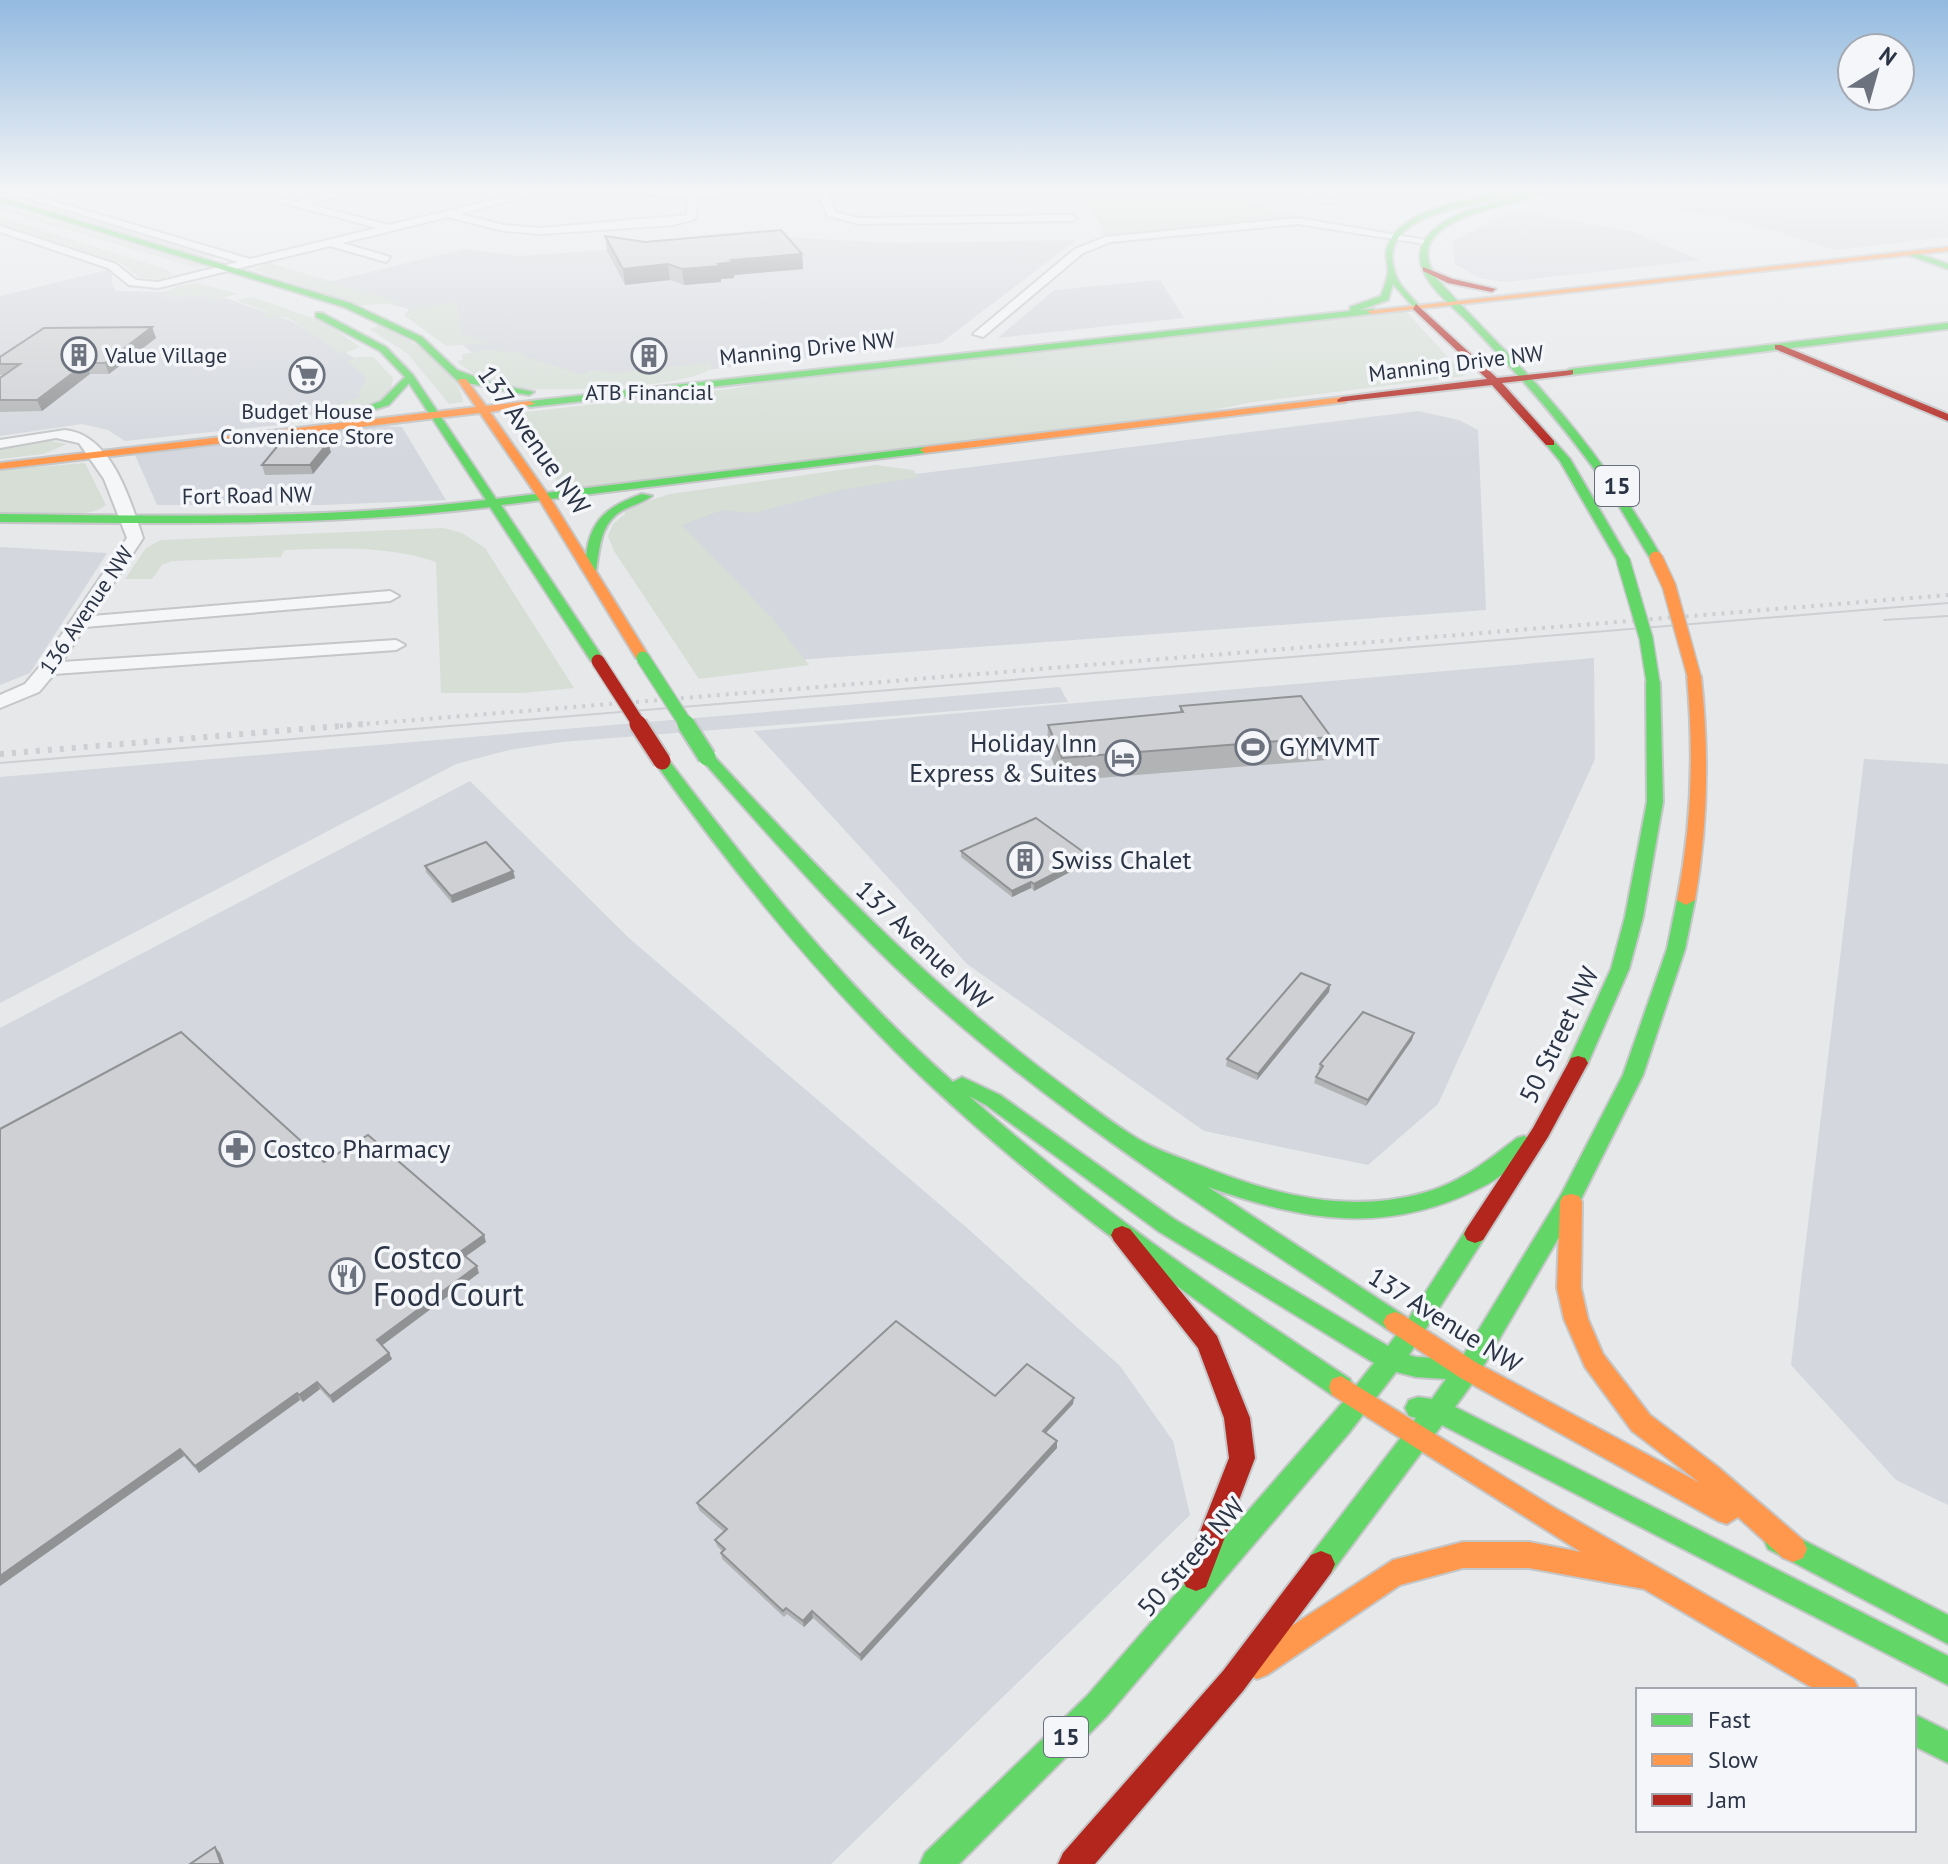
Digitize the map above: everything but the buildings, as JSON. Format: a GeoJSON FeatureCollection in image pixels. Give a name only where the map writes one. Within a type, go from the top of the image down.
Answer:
{"type":"FeatureCollection","features":[{"type":"Feature","properties":{"kind":"main road"},"geometry":{"type":"LineString","coordinates":[[210,279],[356,316],[374,316]]}},
{"type":"Feature","properties":{"kind":"main road","name":"137 Avenue NW"},"geometry":{"type":"LineString","coordinates":[[259,279],[374,316],[419,339],[457,373],[545,499],[707,757],[829,893],[982,1034],[1130,1145],[1468,1370],[1793,1549],[1948,1630]]}},
{"type":"Feature","properties":{"kind":"main road"},"geometry":{"type":"LineString","coordinates":[[1326,316],[1385,298],[1390,279]]}},
{"type":"Feature","properties":{"kind":"main road","name":"50 Street NW"},"geometry":{"type":"LineString","coordinates":[[936,1864],[1097,1706],[1392,1361],[1541,1132],[1597,1026],[1620,969],[1634,917],[1655,802],[1653,682],[1646,638],[1623,560],[1585,490],[1541,431],[1416,307],[1394,279]]}},
{"type":"Feature","properties":{"kind":"main road"},"geometry":{"type":"LineString","coordinates":[[1435,279],[1567,422]]}},
{"type":"Feature","properties":{"kind":"main road"},"geometry":{"type":"LineString","coordinates":[[1445,279],[1478,288],[1569,290]]}},
{"type":"Feature","properties":{"kind":"main road","name":"Manning Drive NW"},"geometry":{"type":"LineString","coordinates":[[482,409],[1669,279]]}},
{"type":"Feature","properties":{"kind":"main road"},"geometry":{"type":"LineString","coordinates":[[240,288],[342,325],[383,349],[410,377],[438,414],[662,761],[776,912],[917,1060],[1004,1138],[1122,1235],[1359,1400],[1641,1577],[1840,1688]]}},
{"type":"Feature","properties":{"kind":"main road"},"geometry":{"type":"LineString","coordinates":[[342,325],[374,316]]}},
{"type":"Feature","properties":{"kind":"main road","name":"Manning Drive NW"},"geometry":{"type":"LineString","coordinates":[[494,504],[1948,326]]}},
{"type":"Feature","properties":{"kind":"main road"},"geometry":{"type":"LineString","coordinates":[[918,360],[955,348],[979,334],[997,343],[1043,347]]}},
{"type":"Feature","properties":{"kind":"main road"},"geometry":{"type":"LineString","coordinates":[[1778,347],[1948,418]]}},
{"type":"Feature","properties":{"kind":"main road"},"geometry":{"type":"LineString","coordinates":[[1567,422],[1562,401],[1567,386],[1587,376],[1627,366]]}},
{"type":"Feature","properties":{"kind":"main road"},"geometry":{"type":"LineString","coordinates":[[457,373],[492,387],[539,393],[642,391]]}},
{"type":"Feature","properties":{"kind":"main road"},"geometry":{"type":"LineString","coordinates":[[290,431],[347,417],[385,403],[410,377]]}},
{"type":"Feature","properties":{"kind":"main road"},"geometry":{"type":"LineString","coordinates":[[1355,400],[1464,404]]}},
{"type":"Feature","properties":{"kind":"main road","name":"Fort Road NW"},"geometry":{"type":"LineString","coordinates":[[0,466],[482,409]]}},
{"type":"Feature","properties":{"kind":"main road"},"geometry":{"type":"LineString","coordinates":[[1495,412],[1541,431]]}},
{"type":"Feature","properties":{"kind":"main road","name":"15"},"geometry":{"type":"LineString","coordinates":[[1567,422],[1623,495],[1669,586],[1694,676],[1702,745],[1694,860],[1676,949],[1633,1075],[1571,1197]]}},
{"type":"Feature","properties":{"kind":"main road"},"geometry":{"type":"LineString","coordinates":[[590,571],[593,531],[611,511],[646,496],[715,479]]}},
{"type":"Feature","properties":{"kind":"main road","name":"Fort Road NW"},"geometry":{"type":"LineString","coordinates":[[0,518],[321,519],[494,504]]}},
{"type":"Feature","properties":{"kind":"main road"},"geometry":{"type":"LineString","coordinates":[[917,1060],[993,1100],[1166,1225],[1392,1361],[1416,1367],[1468,1370]]}},
{"type":"Feature","properties":{"kind":"main road"},"geometry":{"type":"LineString","coordinates":[[1130,1145],[1284,1207],[1336,1215],[1404,1208],[1436,1199],[1476,1179],[1541,1132]]}},
{"type":"Feature","properties":{"kind":"main road"},"geometry":{"type":"LineString","coordinates":[[1074,1864],[1233,1681],[1468,1370],[1571,1197]]}},
{"type":"Feature","properties":{"kind":"main road"},"geometry":{"type":"LineString","coordinates":[[1571,1197],[1569,1288],[1576,1319],[1594,1360],[1641,1423],[1709,1475],[1793,1549]]}},
{"type":"Feature","properties":{"kind":"main road"},"geometry":{"type":"LineString","coordinates":[[1122,1235],[1208,1343],[1237,1418],[1242,1458],[1187,1602]]}},
{"type":"Feature","properties":{"kind":"main road"},"geometry":{"type":"LineString","coordinates":[[1359,1400],[1435,1410],[1948,1671]]}},
{"type":"Feature","properties":{"kind":"main road"},"geometry":{"type":"LineString","coordinates":[[1233,1681],[1393,1573],[1404,1569],[1463,1555],[1496,1553],[1529,1555],[1641,1577]]}},
{"type":"Feature","properties":{"kind":"main road"},"geometry":{"type":"LineString","coordinates":[[1916,1730],[1948,1748]]}},
{"type":"Feature","properties":{"kind":"street"},"geometry":{"type":"LineString","coordinates":[[128,279],[133,283],[168,284],[188,279]]}},
{"type":"Feature","properties":{"kind":"street"},"geometry":{"type":"LineString","coordinates":[[979,334],[1048,279]]}},
{"type":"Feature","properties":{"kind":"street"},"geometry":{"type":"LineString","coordinates":[[0,444],[75,435],[92,445],[98,455]]}},
{"type":"Feature","properties":{"kind":"street","name":"136 Avenue NW"},"geometry":{"type":"LineString","coordinates":[[0,702],[32,688],[48,669],[135,538],[98,455]]}},
{"type":"Feature","properties":{"kind":"street"},"geometry":{"type":"LineString","coordinates":[[79,622],[390,596]]}},
{"type":"Feature","properties":{"kind":"street"},"geometry":{"type":"LineString","coordinates":[[48,669],[396,645]]}},
{"type":"Feature","properties":{"kind":"shaded area"},"geometry":{"type":"Polygon","coordinates":[[[71,279],[112,279],[116,291],[163,292],[192,286],[291,321],[361,362],[374,387],[361,398],[327,412],[278,425],[125,441],[108,430],[82,424],[0,436],[0,296],[71,279]]]}},
{"type":"Feature","properties":{"kind":"shaded area"},"geometry":{"type":"Polygon","coordinates":[[[281,279],[322,279],[402,303],[360,305],[281,279]]]}},
{"type":"Feature","properties":{"kind":"shaded area"},"geometry":{"type":"Polygon","coordinates":[[[342,279],[1025,279],[941,343],[582,384],[474,354],[422,313],[321,284],[342,279]]]}},
{"type":"Feature","properties":{"kind":"shaded area"},"geometry":{"type":"Polygon","coordinates":[[[1485,279],[1531,279],[1504,282],[1485,279]]]}},
{"type":"Feature","properties":{"kind":"shaded area"},"geometry":{"type":"Polygon","coordinates":[[[1160,280],[1184,318],[998,338],[1054,290],[1160,280]]]}},
{"type":"Feature","properties":{"kind":"shaded area"},"geometry":{"type":"Polygon","coordinates":[[[197,283],[238,294],[209,301],[206,296],[163,297],[177,286],[197,283]]]}},
{"type":"Feature","properties":{"kind":"shaded area"},"geometry":{"type":"Polygon","coordinates":[[[253,297],[326,323],[360,347],[342,354],[288,318],[261,316],[270,313],[236,300],[253,297]]]}},
{"type":"Feature","properties":{"kind":"shaded area"},"geometry":{"type":"Polygon","coordinates":[[[456,302],[462,334],[489,343],[446,346],[404,315],[409,309],[456,302]]]}},
{"type":"Feature","properties":{"kind":"shaded area"},"geometry":{"type":"Polygon","coordinates":[[[1406,311],[1465,376],[1253,402],[1194,414],[565,491],[507,414],[729,389],[818,374],[1406,311]]]}},
{"type":"Feature","properties":{"kind":"shaded area"},"geometry":{"type":"Polygon","coordinates":[[[380,325],[418,346],[443,366],[460,389],[463,402],[449,404],[408,354],[370,329],[380,325]]]}},
{"type":"Feature","properties":{"kind":"shaded area"},"geometry":{"type":"Polygon","coordinates":[[[486,350],[526,353],[523,356],[581,374],[592,370],[615,373],[710,362],[712,367],[700,374],[650,384],[528,389],[490,381],[457,361],[462,360],[462,354],[486,350]]]}},
{"type":"Feature","properties":{"kind":"shaded area"},"geometry":{"type":"Polygon","coordinates":[[[373,357],[393,378],[390,394],[354,413],[283,424],[360,397],[362,394],[357,394],[367,378],[348,361],[373,357]]]}},
{"type":"Feature","properties":{"kind":"shaded area"},"geometry":{"type":"Polygon","coordinates":[[[1418,411],[1459,420],[1478,430],[1486,610],[729,665],[647,521],[684,503],[1418,411]]]}},
{"type":"Feature","properties":{"kind":"shaded area"},"geometry":{"type":"Polygon","coordinates":[[[384,426],[402,427],[446,500],[322,505],[157,505],[135,455],[384,426]]]}},
{"type":"Feature","properties":{"kind":"shaded area"},"geometry":{"type":"Polygon","coordinates":[[[45,440],[67,444],[43,454],[0,459],[0,448],[45,440]]]}},
{"type":"Feature","properties":{"kind":"shaded area"},"geometry":{"type":"Polygon","coordinates":[[[85,463],[106,505],[71,515],[0,513],[0,470],[85,463]]]}},
{"type":"Feature","properties":{"kind":"shaded area"},"geometry":{"type":"Polygon","coordinates":[[[876,465],[913,470],[919,477],[841,490],[754,513],[722,510],[682,525],[771,617],[809,665],[699,679],[614,551],[608,536],[613,524],[625,514],[624,509],[670,494],[876,465]]]}},
{"type":"Feature","properties":{"kind":"shaded area"},"geometry":{"type":"Polygon","coordinates":[[[443,528],[462,533],[485,548],[574,688],[523,693],[441,693],[436,562],[417,557],[361,549],[284,550],[281,557],[172,561],[162,565],[152,579],[125,579],[146,548],[161,540],[443,528]]]}},
{"type":"Feature","properties":{"kind":"shaded area"},"geometry":{"type":"Polygon","coordinates":[[[0,547],[107,553],[30,673],[0,685],[0,547]]]}},
{"type":"Feature","properties":{"kind":"shaded area"},"geometry":{"type":"Polygon","coordinates":[[[1594,658],[1595,759],[1438,1104],[1368,1165],[1204,1131],[967,964],[754,731],[1594,658]]]}},
{"type":"Feature","properties":{"kind":"shaded area"},"geometry":{"type":"Polygon","coordinates":[[[1060,687],[1068,702],[562,742],[509,750],[456,764],[0,1003],[0,777],[1060,687]]]}},
{"type":"Feature","properties":{"kind":"shaded area"},"geometry":{"type":"Polygon","coordinates":[[[1864,759],[1948,764],[1948,1505],[1896,1480],[1791,1365],[1864,759]]]}},
{"type":"Feature","properties":{"kind":"shaded area"},"geometry":{"type":"Polygon","coordinates":[[[470,781],[630,939],[966,1227],[1120,1366],[1173,1441],[1190,1515],[831,1864],[0,1864],[0,1028],[470,781]]]}},
{"type":"Feature","properties":{"kind":"tram line"},"geometry":{"type":"LineString","coordinates":[[0,763],[1948,603]]}},
{"type":"Feature","properties":{"kind":"tram line"},"geometry":{"type":"LineString","coordinates":[[1884,620],[1948,616]]}},
{"type":"Feature","properties":{"kind":"railway"},"geometry":{"type":"LineString","coordinates":[[340,726],[1948,595]]}},
{"type":"Feature","properties":{"kind":"railway"},"geometry":{"type":"LineString","coordinates":[[0,754],[364,724]]}},
{"type":"Feature","properties":{"kind":"traffic: fast"},"geometry":{"type":"LineString","coordinates":[[262,279],[347,305],[419,339],[463,381]]}},
{"type":"Feature","properties":{"kind":"traffic: fast"},"geometry":{"type":"LineString","coordinates":[[1353,309],[1385,298],[1390,279]]}},
{"type":"Feature","properties":{"kind":"traffic: fast"},"geometry":{"type":"LineString","coordinates":[[1394,279],[1416,307]]}},
{"type":"Feature","properties":{"kind":"traffic: fast"},"geometry":{"type":"LineString","coordinates":[[1433,279],[1455,303]]}},
{"type":"Feature","properties":{"kind":"traffic: fast"},"geometry":{"type":"LineString","coordinates":[[1455,303],[1511,362],[1590,455],[1636,522],[1656,558]]}},
{"type":"Feature","properties":{"kind":"traffic: fast"},"geometry":{"type":"LineString","coordinates":[[530,404],[1371,311]]}},
{"type":"Feature","properties":{"kind":"traffic: fast"},"geometry":{"type":"LineString","coordinates":[[319,315],[383,349],[410,377],[598,661]]}},
{"type":"Feature","properties":{"kind":"traffic: fast"},"geometry":{"type":"LineString","coordinates":[[1570,372],[1948,326]]}},
{"type":"Feature","properties":{"kind":"traffic: fast"},"geometry":{"type":"LineString","coordinates":[[457,373],[492,387],[529,392]]}},
{"type":"Feature","properties":{"kind":"traffic: fast"},"geometry":{"type":"LineString","coordinates":[[354,415],[385,403],[410,377]]}},
{"type":"Feature","properties":{"kind":"traffic: fast"},"geometry":{"type":"LineString","coordinates":[[1550,443],[1565,459],[1623,560]]}},
{"type":"Feature","properties":{"kind":"traffic: fast"},"geometry":{"type":"LineString","coordinates":[[0,518],[271,520],[426,511],[925,450]]}},
{"type":"Feature","properties":{"kind":"traffic: fast"},"geometry":{"type":"LineString","coordinates":[[590,571],[602,522],[618,508],[646,496]]}},
{"type":"Feature","properties":{"kind":"traffic: fast"},"geometry":{"type":"LineString","coordinates":[[1623,560],[1646,638],[1653,682]]}},
{"type":"Feature","properties":{"kind":"traffic: fast"},"geometry":{"type":"LineString","coordinates":[[643,658],[707,757]]}},
{"type":"Feature","properties":{"kind":"traffic: fast"},"geometry":{"type":"LineString","coordinates":[[1578,1063],[1620,969],[1634,917],[1655,802],[1653,682]]}},
{"type":"Feature","properties":{"kind":"traffic: fast"},"geometry":{"type":"LineString","coordinates":[[707,757],[874,937],[984,1035],[1135,1147],[1395,1322]]}},
{"type":"Feature","properties":{"kind":"traffic: fast"},"geometry":{"type":"LineString","coordinates":[[662,761],[796,931],[853,996],[935,1078],[1103,1219],[1341,1387]]}},
{"type":"Feature","properties":{"kind":"traffic: fast"},"geometry":{"type":"LineString","coordinates":[[1321,1564],[1468,1370],[1571,1197],[1633,1075],[1676,949],[1686,900]]}},
{"type":"Feature","properties":{"kind":"traffic: fast"},"geometry":{"type":"LineString","coordinates":[[962,1084],[993,1100],[1166,1225],[1392,1361],[1416,1367],[1468,1370]]}},
{"type":"Feature","properties":{"kind":"traffic: fast"},"geometry":{"type":"LineString","coordinates":[[1130,1145],[1258,1196],[1300,1206],[1342,1211],[1385,1210],[1429,1200],[1475,1181],[1524,1144]]}},
{"type":"Feature","properties":{"kind":"traffic: fast"},"geometry":{"type":"LineString","coordinates":[[936,1864],[1097,1706],[1340,1425],[1412,1333],[1475,1234]]}},
{"type":"Feature","properties":{"kind":"traffic: fast"},"geometry":{"type":"LineString","coordinates":[[1418,1408],[1435,1410],[1474,1427],[1948,1671]]}},
{"type":"Feature","properties":{"kind":"traffic: fast"},"geometry":{"type":"LineString","coordinates":[[1778,1540],[1948,1630]]}},
{"type":"Feature","properties":{"kind":"traffic: fast"},"geometry":{"type":"LineString","coordinates":[[1916,1730],[1948,1748]]}},
{"type":"Feature","properties":{"kind":"traffic: slow"},"geometry":{"type":"LineString","coordinates":[[1371,311],[1669,279]]}},
{"type":"Feature","properties":{"kind":"traffic: slow"},"geometry":{"type":"LineString","coordinates":[[463,381],[545,499],[643,658]]}},
{"type":"Feature","properties":{"kind":"traffic: slow"},"geometry":{"type":"LineString","coordinates":[[925,450],[1342,400]]}},
{"type":"Feature","properties":{"kind":"traffic: slow"},"geometry":{"type":"LineString","coordinates":[[0,466],[530,404]]}},
{"type":"Feature","properties":{"kind":"traffic: slow"},"geometry":{"type":"LineString","coordinates":[[1656,558],[1669,586],[1694,676]]}},
{"type":"Feature","properties":{"kind":"traffic: slow"},"geometry":{"type":"LineString","coordinates":[[1686,900],[1698,816],[1699,733],[1694,676]]}},
{"type":"Feature","properties":{"kind":"traffic: slow"},"geometry":{"type":"LineString","coordinates":[[1571,1202],[1569,1288],[1576,1319],[1594,1360],[1641,1423],[1709,1475],[1793,1549]]}},
{"type":"Feature","properties":{"kind":"traffic: slow"},"geometry":{"type":"LineString","coordinates":[[1395,1322],[1468,1370],[1727,1512]]}},
{"type":"Feature","properties":{"kind":"traffic: slow"},"geometry":{"type":"LineString","coordinates":[[1341,1387],[1544,1516],[1841,1688]]}},
{"type":"Feature","properties":{"kind":"traffic: slow"},"geometry":{"type":"LineString","coordinates":[[1257,1665],[1393,1573],[1463,1555],[1529,1555],[1641,1577]]}},
{"type":"Feature","properties":{"kind":"traffic: jam"},"geometry":{"type":"LineString","coordinates":[[1447,279],[1492,289]]}},
{"type":"Feature","properties":{"kind":"traffic: jam"},"geometry":{"type":"LineString","coordinates":[[1416,307],[1495,382],[1550,443]]}},
{"type":"Feature","properties":{"kind":"traffic: jam"},"geometry":{"type":"LineString","coordinates":[[1778,347],[1948,418]]}},
{"type":"Feature","properties":{"kind":"traffic: jam"},"geometry":{"type":"LineString","coordinates":[[1342,400],[1570,372]]}},
{"type":"Feature","properties":{"kind":"traffic: jam"},"geometry":{"type":"LineString","coordinates":[[598,661],[662,761]]}},
{"type":"Feature","properties":{"kind":"traffic: jam"},"geometry":{"type":"LineString","coordinates":[[1475,1234],[1541,1132],[1578,1063]]}},
{"type":"Feature","properties":{"kind":"traffic: jam"},"geometry":{"type":"LineString","coordinates":[[1122,1235],[1208,1343],[1237,1418],[1242,1458],[1196,1578]]}},
{"type":"Feature","properties":{"kind":"traffic: jam"},"geometry":{"type":"LineString","coordinates":[[1074,1864],[1233,1681],[1321,1564]]}},
{"type":"Feature","properties":{"kind":"place","name":"Value Village"},"geometry":{"type":"Point","coordinates":[79,355]}},
{"type":"Feature","properties":{"kind":"place","name":"ATB Financial"},"geometry":{"type":"Point","coordinates":[649,356]}},
{"type":"Feature","properties":{"kind":"place","name":"Budget House Convenience Store"},"geometry":{"type":"Point","coordinates":[307,375]}},
{"type":"Feature","properties":{"kind":"place","name":"GYMVMT"},"geometry":{"type":"Point","coordinates":[1253,747]}},
{"type":"Feature","properties":{"kind":"place","name":"Holiday Inn Express & Suites"},"geometry":{"type":"Point","coordinates":[1123,758]}},
{"type":"Feature","properties":{"kind":"place","name":"Swiss Chalet"},"geometry":{"type":"Point","coordinates":[1025,860]}},
{"type":"Feature","properties":{"kind":"place","name":"Costco Pharmacy"},"geometry":{"type":"Point","coordinates":[237,1149]}},
{"type":"Feature","properties":{"kind":"place","name":"Costco Food Court"},"geometry":{"type":"Point","coordinates":[347,1276]}}]}
